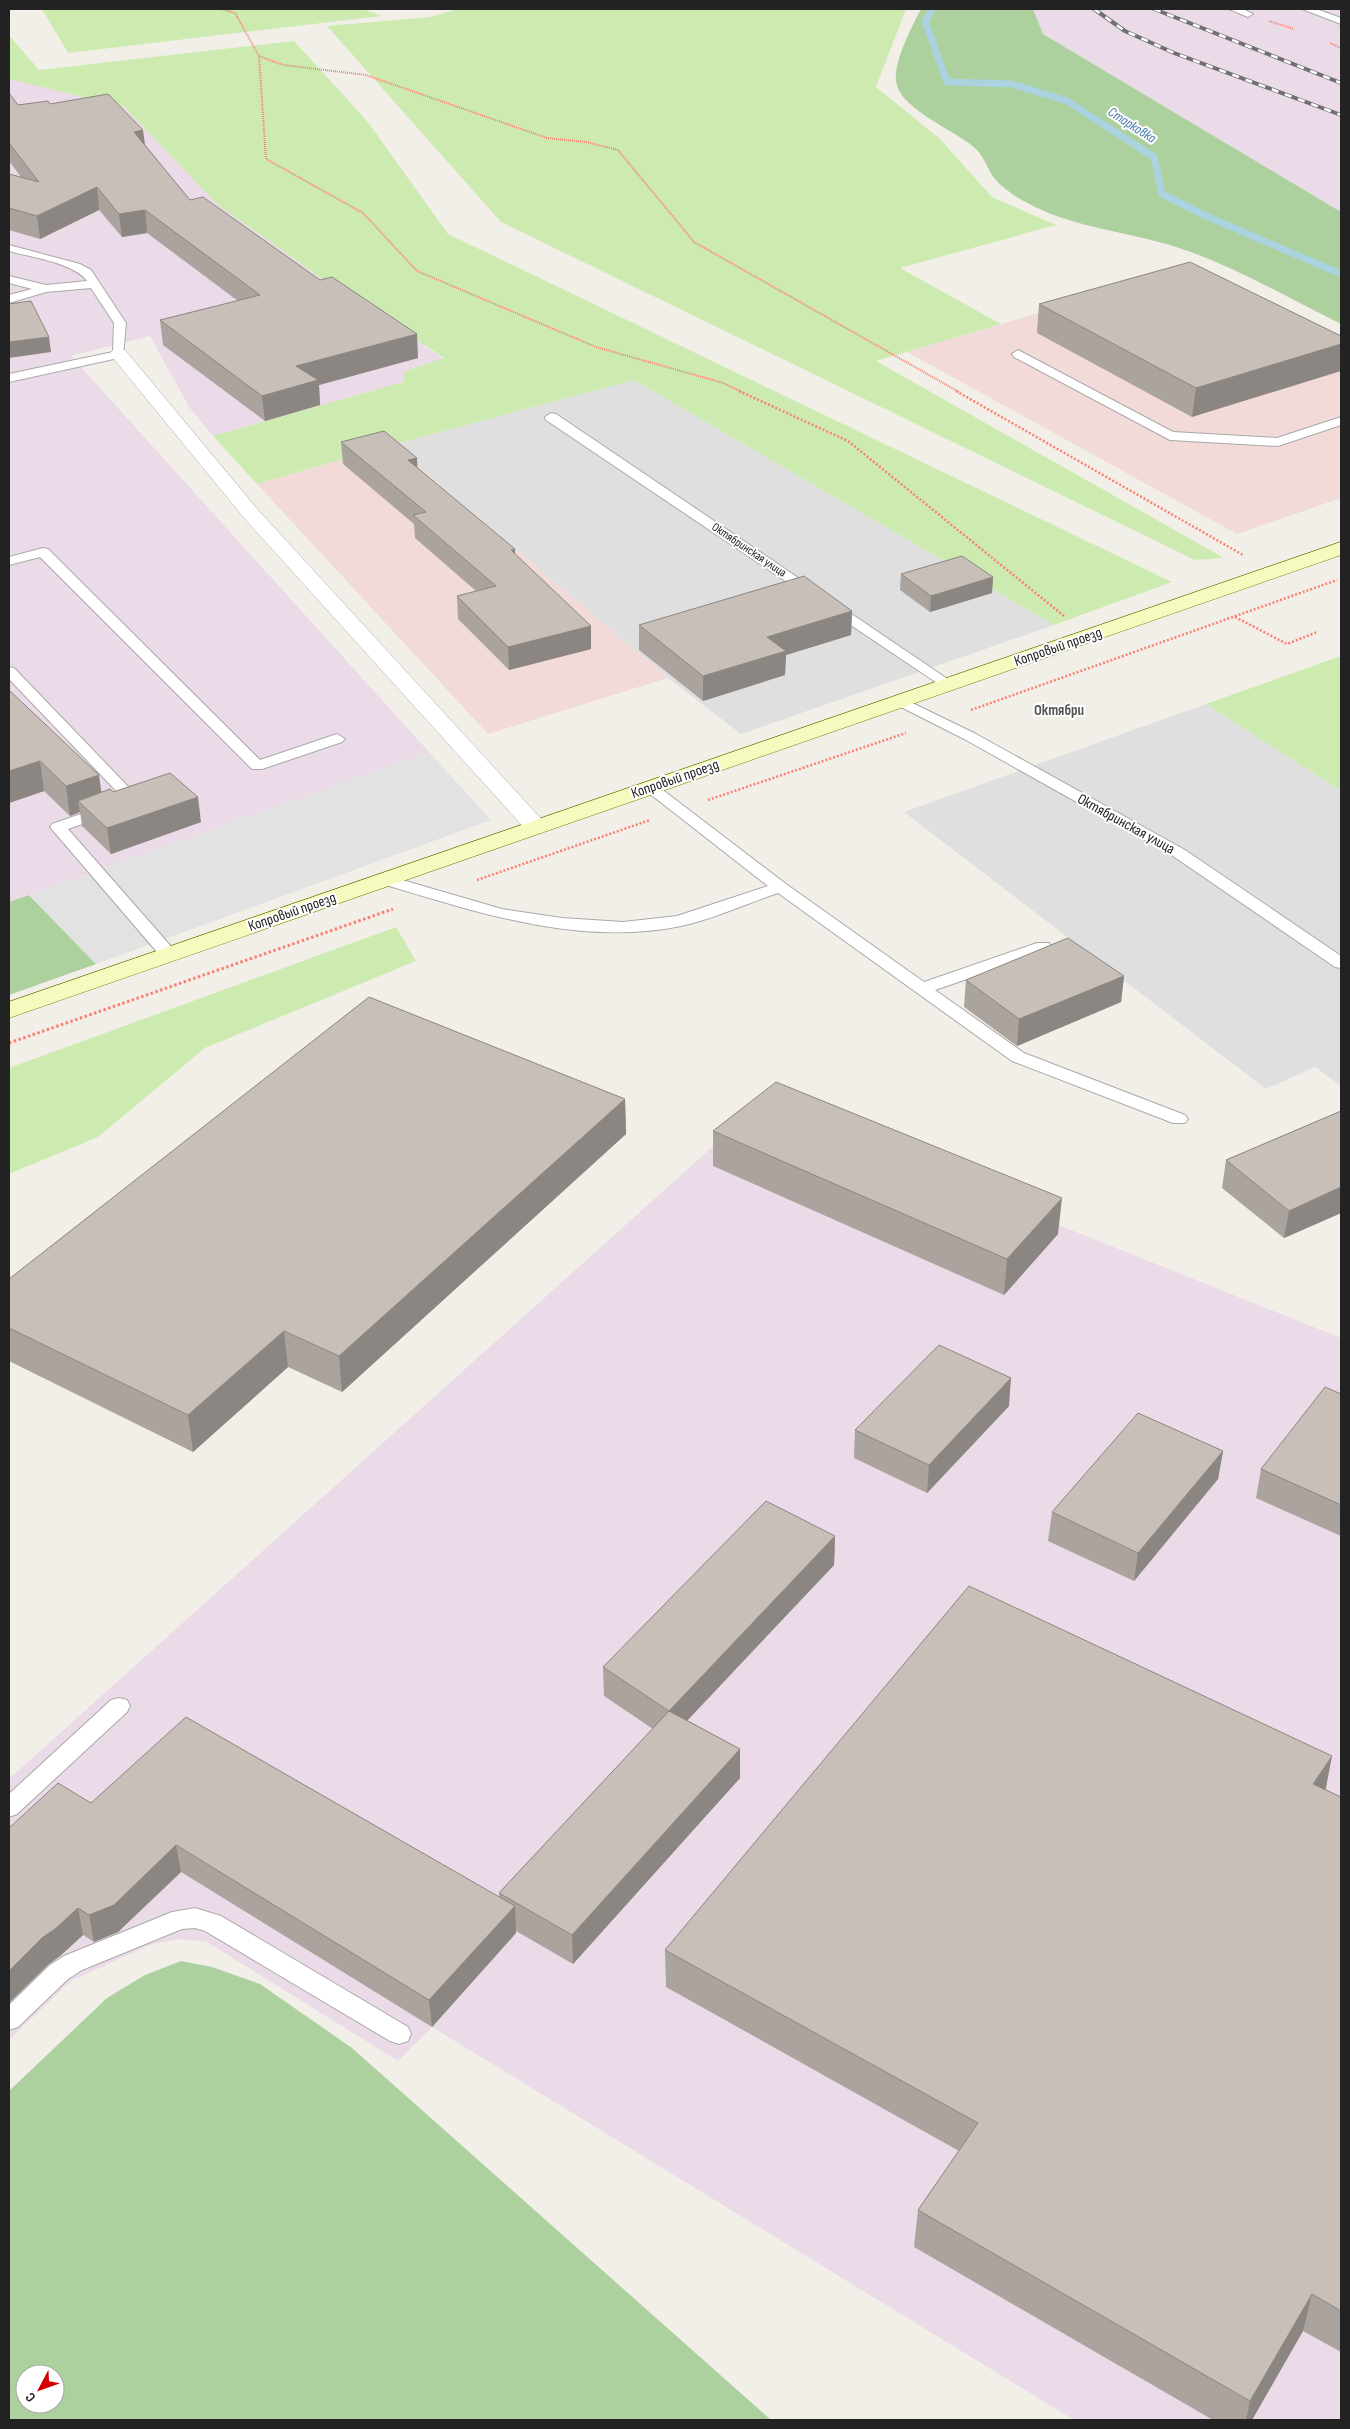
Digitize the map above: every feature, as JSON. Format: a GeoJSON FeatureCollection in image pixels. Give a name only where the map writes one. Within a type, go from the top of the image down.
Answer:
{"type":"FeatureCollection","features":[{"type":"Feature","properties":{"kind":"main road","name":"Копровый проезд"},"geometry":{"type":"LineString","coordinates":[[9,1010],[1341,548]]}},
{"type":"Feature","properties":{"kind":"street"},"geometry":{"type":"LineString","coordinates":[[120,354],[252,515],[536,827]]}},
{"type":"Feature","properties":{"kind":"lane"},"geometry":{"type":"LineString","coordinates":[[1234,9],[1248,14]]}},
{"type":"Feature","properties":{"kind":"lane"},"geometry":{"type":"LineString","coordinates":[[1307,9],[1341,21]]}},
{"type":"Feature","properties":{"kind":"lane"},"geometry":{"type":"LineString","coordinates":[[9,248],[76,266],[87,272],[120,323],[120,354],[9,378]]}},
{"type":"Feature","properties":{"kind":"lane"},"geometry":{"type":"LineString","coordinates":[[9,279],[46,289]]}},
{"type":"Feature","properties":{"kind":"lane"},"geometry":{"type":"LineString","coordinates":[[9,299],[46,289],[94,284]]}},
{"type":"Feature","properties":{"kind":"lane"},"geometry":{"type":"LineString","coordinates":[[1018,354],[1170,436],[1278,442],[1341,421]]}},
{"type":"Feature","properties":{"kind":"lane","name":"Октябринская улица"},"geometry":{"type":"LineString","coordinates":[[551,416],[948,684]]}},
{"type":"Feature","properties":{"kind":"lane"},"geometry":{"type":"LineString","coordinates":[[9,561],[43,552],[257,766],[337,739]]}},
{"type":"Feature","properties":{"kind":"lane"},"geometry":{"type":"LineString","coordinates":[[9,671],[134,801],[58,827],[169,955]]}},
{"type":"Feature","properties":{"kind":"lane","name":"Октябринская улица"},"geometry":{"type":"LineString","coordinates":[[900,701],[971,737],[1179,853],[1341,963]]}},
{"type":"Feature","properties":{"kind":"lane"},"geometry":{"type":"LineString","coordinates":[[650,788],[780,887],[1018,1057],[1179,1119]]}},
{"type":"Feature","properties":{"kind":"lane"},"geometry":{"type":"LineString","coordinates":[[385,880],[500,914],[623,927],[679,920],[780,887]]}},
{"type":"Feature","properties":{"kind":"lane"},"geometry":{"type":"LineString","coordinates":[[923,988],[1043,947]]}},
{"type":"Feature","properties":{"kind":"lane"},"geometry":{"type":"LineString","coordinates":[[9,1808],[119,1706]]}},
{"type":"Feature","properties":{"kind":"lane"},"geometry":{"type":"LineString","coordinates":[[9,2020],[59,1972],[73,1963],[180,1919],[196,1918],[212,1923],[399,2034]]}},
{"type":"Feature","properties":{"kind":"path"},"geometry":{"type":"LineString","coordinates":[[221,9],[236,13],[259,56],[266,159],[362,213],[417,271],[596,347],[724,383],[848,441],[1088,637]]}},
{"type":"Feature","properties":{"kind":"path"},"geometry":{"type":"LineString","coordinates":[[259,56],[283,65],[366,75],[546,138],[586,142],[618,150],[694,242],[1178,516],[1271,572]]}},
{"type":"Feature","properties":{"kind":"path"},"geometry":{"type":"LineString","coordinates":[[1234,616],[1287,644],[1318,632]]}},
{"type":"Feature","properties":{"kind":"shaded area"},"geometry":{"type":"Polygon","coordinates":[[[1033,9],[1341,9],[1341,212],[1043,34],[1033,9]]]}},
{"type":"Feature","properties":{"kind":"shaded area"},"geometry":{"type":"Polygon","coordinates":[[[9,79],[124,107],[218,205],[341,292],[444,359],[406,371],[403,382],[213,436],[189,407],[150,336],[71,356],[429,752],[9,902],[9,79]]]}},
{"type":"Feature","properties":{"kind":"shaded area"},"geometry":{"type":"Polygon","coordinates":[[[1197,266],[1341,335],[1341,498],[1237,534],[907,352],[1197,266]]]}},
{"type":"Feature","properties":{"kind":"shaded area"},"geometry":{"type":"Polygon","coordinates":[[[634,380],[1054,625],[741,734],[668,678],[392,445],[634,380]]]}},
{"type":"Feature","properties":{"kind":"shaded area"},"geometry":{"type":"Polygon","coordinates":[[[392,445],[668,678],[488,734],[257,484],[392,445]]]}},
{"type":"Feature","properties":{"kind":"shaded area"},"geometry":{"type":"Polygon","coordinates":[[[1206,704],[1341,791],[1341,1086],[1315,1067],[1266,1089],[904,812],[1206,704]]]}},
{"type":"Feature","properties":{"kind":"shaded area"},"geometry":{"type":"Polygon","coordinates":[[[429,752],[491,820],[96,964],[29,895],[429,752]]]}},
{"type":"Feature","properties":{"kind":"shaded area"},"geometry":{"type":"Polygon","coordinates":[[[759,1105],[1341,1338],[1341,2420],[1074,2420],[432,2027],[398,2061],[207,1942],[181,1939],[152,1944],[71,1981],[9,2040],[9,1779],[759,1105]]]}},
{"type":"Feature","properties":{"kind":"green space"},"geometry":{"type":"Polygon","coordinates":[[[42,9],[363,9],[382,16],[68,53],[42,9]]]}},
{"type":"Feature","properties":{"kind":"green space"},"geometry":{"type":"Polygon","coordinates":[[[458,9],[906,9],[876,87],[940,139],[992,197],[1056,225],[900,268],[1001,324],[876,361],[1224,558],[1195,560],[501,222],[327,26],[430,17],[458,9]]]}},
{"type":"Feature","properties":{"kind":"green space"},"geometry":{"type":"Polygon","coordinates":[[[921,9],[1033,9],[1043,34],[1341,212],[1341,324],[1237,271],[1195,253],[1156,241],[1069,220],[1035,207],[1008,191],[995,179],[977,150],[918,110],[899,91],[896,80],[898,63],[904,44],[921,9]]]}},
{"type":"Feature","properties":{"kind":"green space"},"geometry":{"type":"Polygon","coordinates":[[[9,35],[39,70],[294,41],[367,121],[448,234],[1172,582],[1054,625],[634,380],[392,445],[257,484],[213,436],[403,382],[405,371],[444,358],[341,292],[218,205],[124,107],[9,79],[9,35]]]}},
{"type":"Feature","properties":{"kind":"green space"},"geometry":{"type":"Polygon","coordinates":[[[1341,656],[1341,791],[1206,704],[1341,656]]]}},
{"type":"Feature","properties":{"kind":"green space"},"geometry":{"type":"Polygon","coordinates":[[[29,895],[96,964],[9,995],[9,902],[29,895]]]}},
{"type":"Feature","properties":{"kind":"green space"},"geometry":{"type":"Polygon","coordinates":[[[396,927],[416,961],[205,1048],[98,1137],[9,1174],[9,1068],[396,927]]]}},
{"type":"Feature","properties":{"kind":"green space"},"geometry":{"type":"Polygon","coordinates":[[[181,1961],[212,1967],[260,1984],[352,2048],[771,2420],[9,2420],[9,2091],[107,1998],[145,1975],[181,1961]]]}},
{"type":"Feature","properties":{"kind":"building"},"geometry":{"type":"Polygon","coordinates":[[[9,93],[18,105],[48,101],[50,104],[108,94],[143,130],[134,132],[190,200],[203,197],[320,280],[332,277],[417,334],[296,366],[318,380],[262,396],[160,320],[260,295],[145,210],[119,214],[97,187],[37,216],[9,208],[9,174],[39,182],[9,143],[9,93]]]}},
{"type":"Feature","properties":{"kind":"building"},"geometry":{"type":"Polygon","coordinates":[[[1190,262],[1341,336],[1341,344],[1196,388],[1039,304],[1190,262]]]}},
{"type":"Feature","properties":{"kind":"building"},"geometry":{"type":"Polygon","coordinates":[[[31,301],[49,337],[9,342],[9,304],[31,301]]]}},
{"type":"Feature","properties":{"kind":"building"},"geometry":{"type":"Polygon","coordinates":[[[384,431],[417,458],[408,460],[515,549],[511,550],[591,626],[508,647],[457,596],[496,586],[413,515],[426,512],[341,442],[384,431]]]}},
{"type":"Feature","properties":{"kind":"building"},"geometry":{"type":"Polygon","coordinates":[[[962,556],[993,577],[931,596],[901,574],[962,556]]]}},
{"type":"Feature","properties":{"kind":"building"},"geometry":{"type":"Polygon","coordinates":[[[804,576],[852,611],[767,637],[786,651],[703,676],[639,625],[804,576]]]}},
{"type":"Feature","properties":{"kind":"building"},"geometry":{"type":"Polygon","coordinates":[[[9,690],[99,775],[66,786],[40,761],[9,771],[9,690]]]}},
{"type":"Feature","properties":{"kind":"building"},"geometry":{"type":"Polygon","coordinates":[[[170,773],[198,797],[107,828],[78,801],[110,789],[113,792],[170,773]]]}},
{"type":"Feature","properties":{"kind":"building"},"geometry":{"type":"Polygon","coordinates":[[[1068,938],[1124,976],[1019,1019],[966,980],[1068,938]]]}},
{"type":"Feature","properties":{"kind":"building"},"geometry":{"type":"Polygon","coordinates":[[[369,997],[625,1099],[339,1356],[284,1331],[188,1415],[9,1328],[9,1279],[369,997]]]}},
{"type":"Feature","properties":{"kind":"building"},"geometry":{"type":"Polygon","coordinates":[[[776,1082],[1062,1198],[1007,1259],[713,1131],[776,1082]]]}},
{"type":"Feature","properties":{"kind":"building"},"geometry":{"type":"Polygon","coordinates":[[[1341,1111],[1341,1187],[1289,1211],[1226,1160],[1341,1111]]]}},
{"type":"Feature","properties":{"kind":"building"},"geometry":{"type":"Polygon","coordinates":[[[939,1345],[1011,1378],[929,1465],[855,1430],[939,1345]]]}},
{"type":"Feature","properties":{"kind":"building"},"geometry":{"type":"Polygon","coordinates":[[[1325,1387],[1341,1394],[1341,1505],[1261,1469],[1325,1387]]]}},
{"type":"Feature","properties":{"kind":"building"},"geometry":{"type":"Polygon","coordinates":[[[1138,1413],[1223,1451],[1138,1553],[1052,1512],[1138,1413]]]}},
{"type":"Feature","properties":{"kind":"building"},"geometry":{"type":"Polygon","coordinates":[[[766,1501],[835,1536],[669,1711],[603,1667],[766,1501]]]}},
{"type":"Feature","properties":{"kind":"building"},"geometry":{"type":"Polygon","coordinates":[[[969,1586],[1332,1756],[1313,1784],[1341,1797],[1341,2311],[1312,2294],[1250,2401],[918,2210],[978,2123],[665,1950],[969,1586]]]}},
{"type":"Feature","properties":{"kind":"building"},"geometry":{"type":"Polygon","coordinates":[[[669,1711],[740,1749],[572,1935],[499,1893],[669,1711]]]}},
{"type":"Feature","properties":{"kind":"building"},"geometry":{"type":"Polygon","coordinates":[[[186,1717],[515,1906],[429,2000],[176,1845],[114,1905],[89,1915],[78,1908],[43,1937],[9,1971],[9,1828],[58,1783],[91,1803],[186,1717]]]}},
{"type":"Feature","properties":{"kind":"waterway","name":"Старковка"},"geometry":{"type":"LineString","coordinates":[[933,9],[925,21],[947,82],[1012,84],[1067,101],[1154,157],[1162,194],[1206,216],[1341,274]]}},
{"type":"Feature","properties":{"kind":"railway"},"geometry":{"type":"LineString","coordinates":[[1094,9],[1125,31],[1174,53],[1341,115]]}},
{"type":"Feature","properties":{"kind":"railway"},"geometry":{"type":"LineString","coordinates":[[1154,9],[1341,83]]}},
{"type":"Feature","properties":{"kind":"district","name":"Октябри"},"geometry":{"type":"Point","coordinates":[1059,710]}}]}
